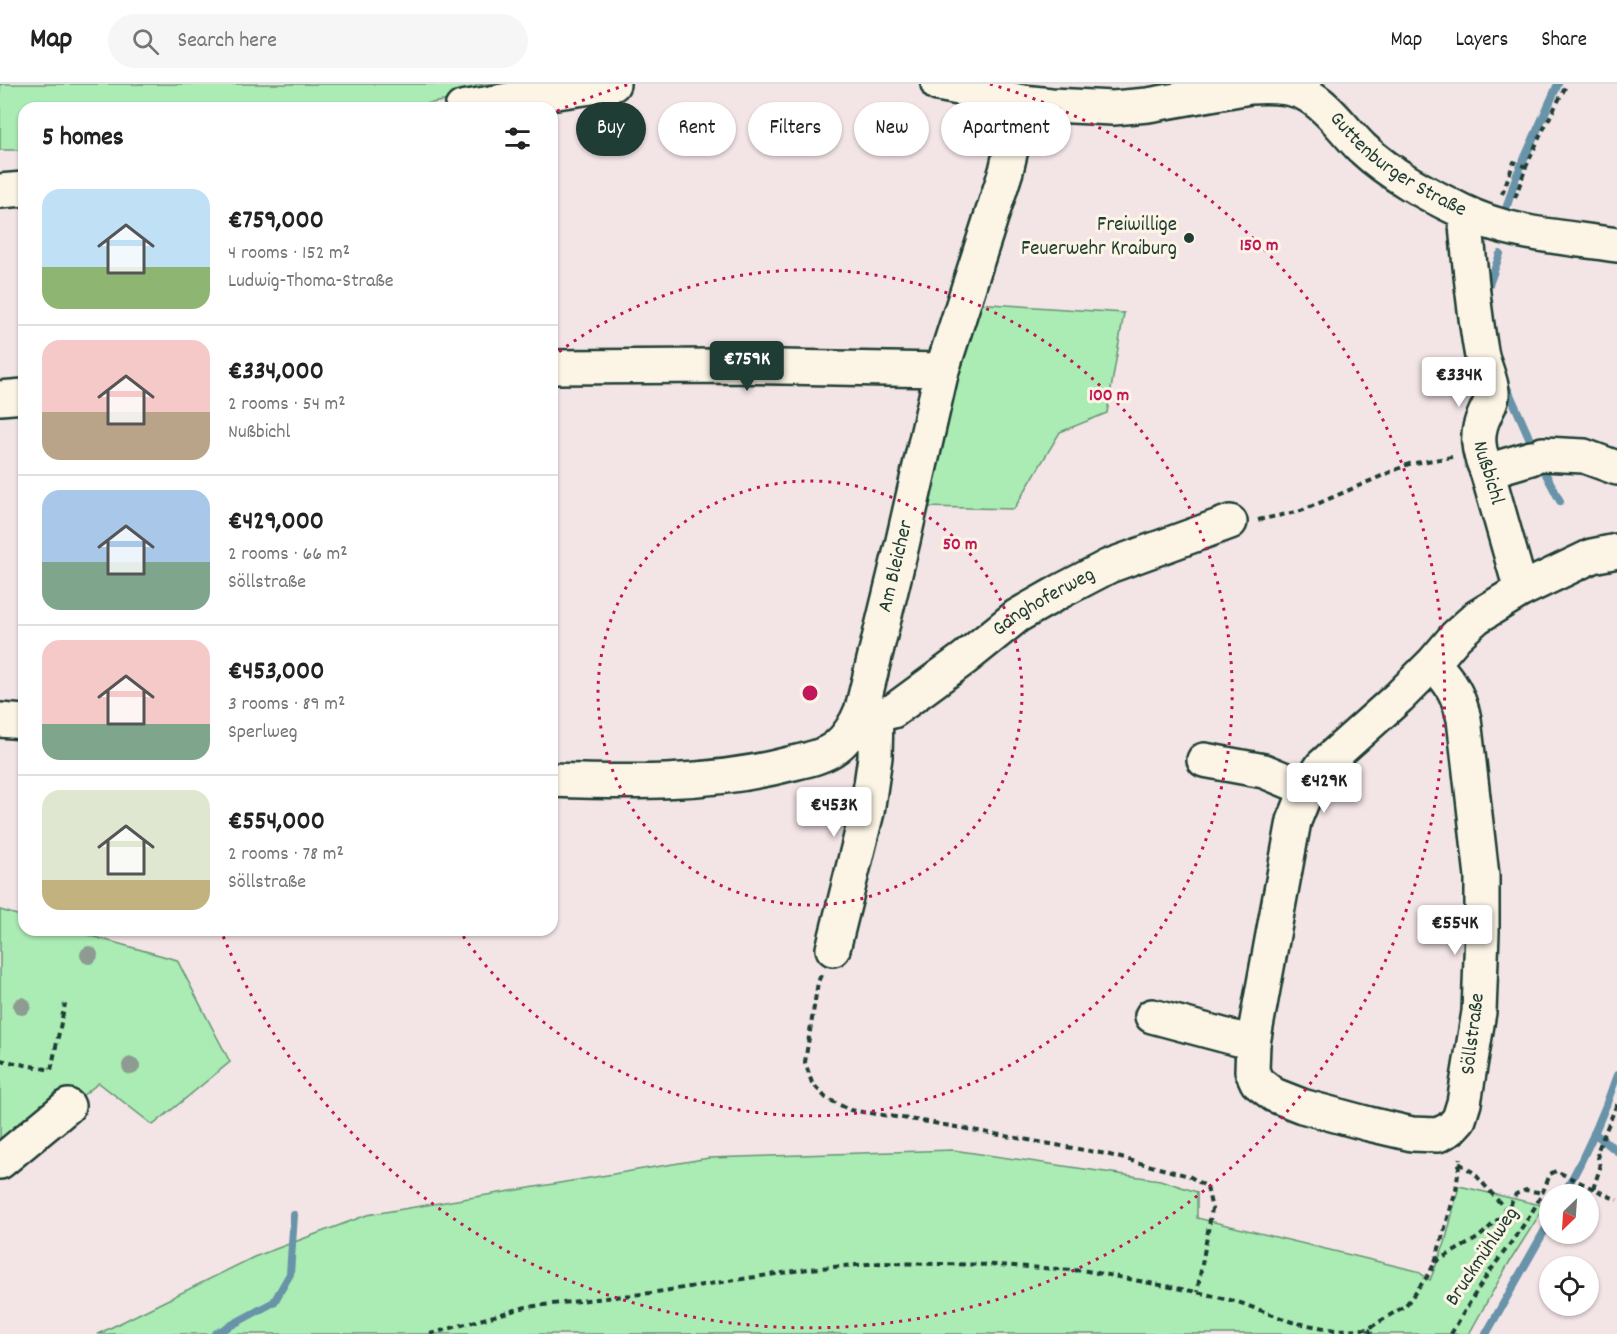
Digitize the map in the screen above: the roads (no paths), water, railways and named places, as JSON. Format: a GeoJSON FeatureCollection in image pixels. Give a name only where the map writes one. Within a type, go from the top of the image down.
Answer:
{"type":"FeatureCollection","features":[{"type":"Feature","properties":{"kind":"street"},"geometry":{"type":"LineString","coordinates":[[497,102],[613,84]]}},
{"type":"Feature","properties":{"kind":"street","name":"Guttenburger Straße"},"geometry":{"type":"LineString","coordinates":[[938,84],[1022,102]]}},
{"type":"Feature","properties":{"kind":"street","name":"Guttenburger Straße"},"geometry":{"type":"LineString","coordinates":[[1071,106],[1113,108],[1148,105],[1263,86],[1290,88],[1313,97],[1332,96],[1362,148],[1390,171],[1465,213],[1510,230],[1617,245]]}},
{"type":"Feature","properties":{"kind":"street","name":"Am Bleicher"},"geometry":{"type":"LineString","coordinates":[[558,780],[684,781],[763,771],[819,756],[837,746],[869,712],[900,556],[942,370],[1009,156]]}},
{"type":"Feature","properties":{"kind":"street"},"geometry":{"type":"LineString","coordinates":[[0,191],[18,190]]}},
{"type":"Feature","properties":{"kind":"street","name":"Nußbichl"},"geometry":{"type":"LineString","coordinates":[[1465,213],[1472,292],[1480,344],[1492,391],[1491,399],[1481,420],[1478,440],[1521,590]]}},
{"type":"Feature","properties":{"kind":"street"},"geometry":{"type":"LineString","coordinates":[[558,367],[724,366],[942,370]]}},
{"type":"Feature","properties":{"kind":"street"},"geometry":{"type":"LineString","coordinates":[[0,398],[18,396]]}},
{"type":"Feature","properties":{"kind":"street"},"geometry":{"type":"LineString","coordinates":[[1483,462],[1537,456],[1584,456],[1617,468]]}},
{"type":"Feature","properties":{"kind":"street","name":"Ganghoferweg"},"geometry":{"type":"LineString","coordinates":[[869,712],[893,711],[1017,616],[1109,566],[1230,522]]}},
{"type":"Feature","properties":{"kind":"street"},"geometry":{"type":"LineString","coordinates":[[1152,1016],[1253,1043],[1294,821],[1307,789],[1322,766],[1399,697],[1477,617],[1521,590],[1592,556],[1617,551]]}},
{"type":"Feature","properties":{"kind":"street","name":"Söllstraße"},"geometry":{"type":"LineString","coordinates":[[1253,1043],[1252,1071],[1257,1082],[1274,1095],[1302,1106],[1412,1134],[1438,1136],[1450,1129],[1459,1119],[1464,1103],[1479,1012],[1482,876],[1460,700],[1449,680],[1433,663]]}},
{"type":"Feature","properties":{"kind":"street"},"geometry":{"type":"LineString","coordinates":[[833,949],[867,812],[875,757],[869,712]]}},
{"type":"Feature","properties":{"kind":"street"},"geometry":{"type":"LineString","coordinates":[[0,720],[18,722]]}},
{"type":"Feature","properties":{"kind":"street"},"geometry":{"type":"LineString","coordinates":[[1204,760],[1264,771],[1307,789]]}},
{"type":"Feature","properties":{"kind":"street"},"geometry":{"type":"LineString","coordinates":[[0,1162],[68,1106]]}},
{"type":"Feature","properties":{"kind":"waterway"},"geometry":{"type":"LineString","coordinates":[[1506,209],[1516,177],[1558,84]]}},
{"type":"Feature","properties":{"kind":"waterway"},"geometry":{"type":"LineString","coordinates":[[1485,296],[1500,254]]}},
{"type":"Feature","properties":{"kind":"waterway"},"geometry":{"type":"LineString","coordinates":[[1505,383],[1535,451]]}},
{"type":"Feature","properties":{"kind":"waterway"},"geometry":{"type":"LineString","coordinates":[[1540,463],[1560,501]]}},
{"type":"Feature","properties":{"kind":"waterway"},"geometry":{"type":"LineString","coordinates":[[1569,1184],[1593,1136],[1617,1075]]}},
{"type":"Feature","properties":{"kind":"waterway"},"geometry":{"type":"LineString","coordinates":[[1594,1133],[1617,1151]]}},
{"type":"Feature","properties":{"kind":"waterway"},"geometry":{"type":"LineString","coordinates":[[215,1334],[274,1302],[290,1274],[294,1215]]}},
{"type":"Feature","properties":{"kind":"waterway"},"geometry":{"type":"LineString","coordinates":[[1486,1334],[1539,1240]]}},
{"type":"Feature","properties":{"kind":"place","name":"Freiwillige Feuerwehr Kraiburg"},"geometry":{"type":"Point","coordinates":[1189,238]}}]}
